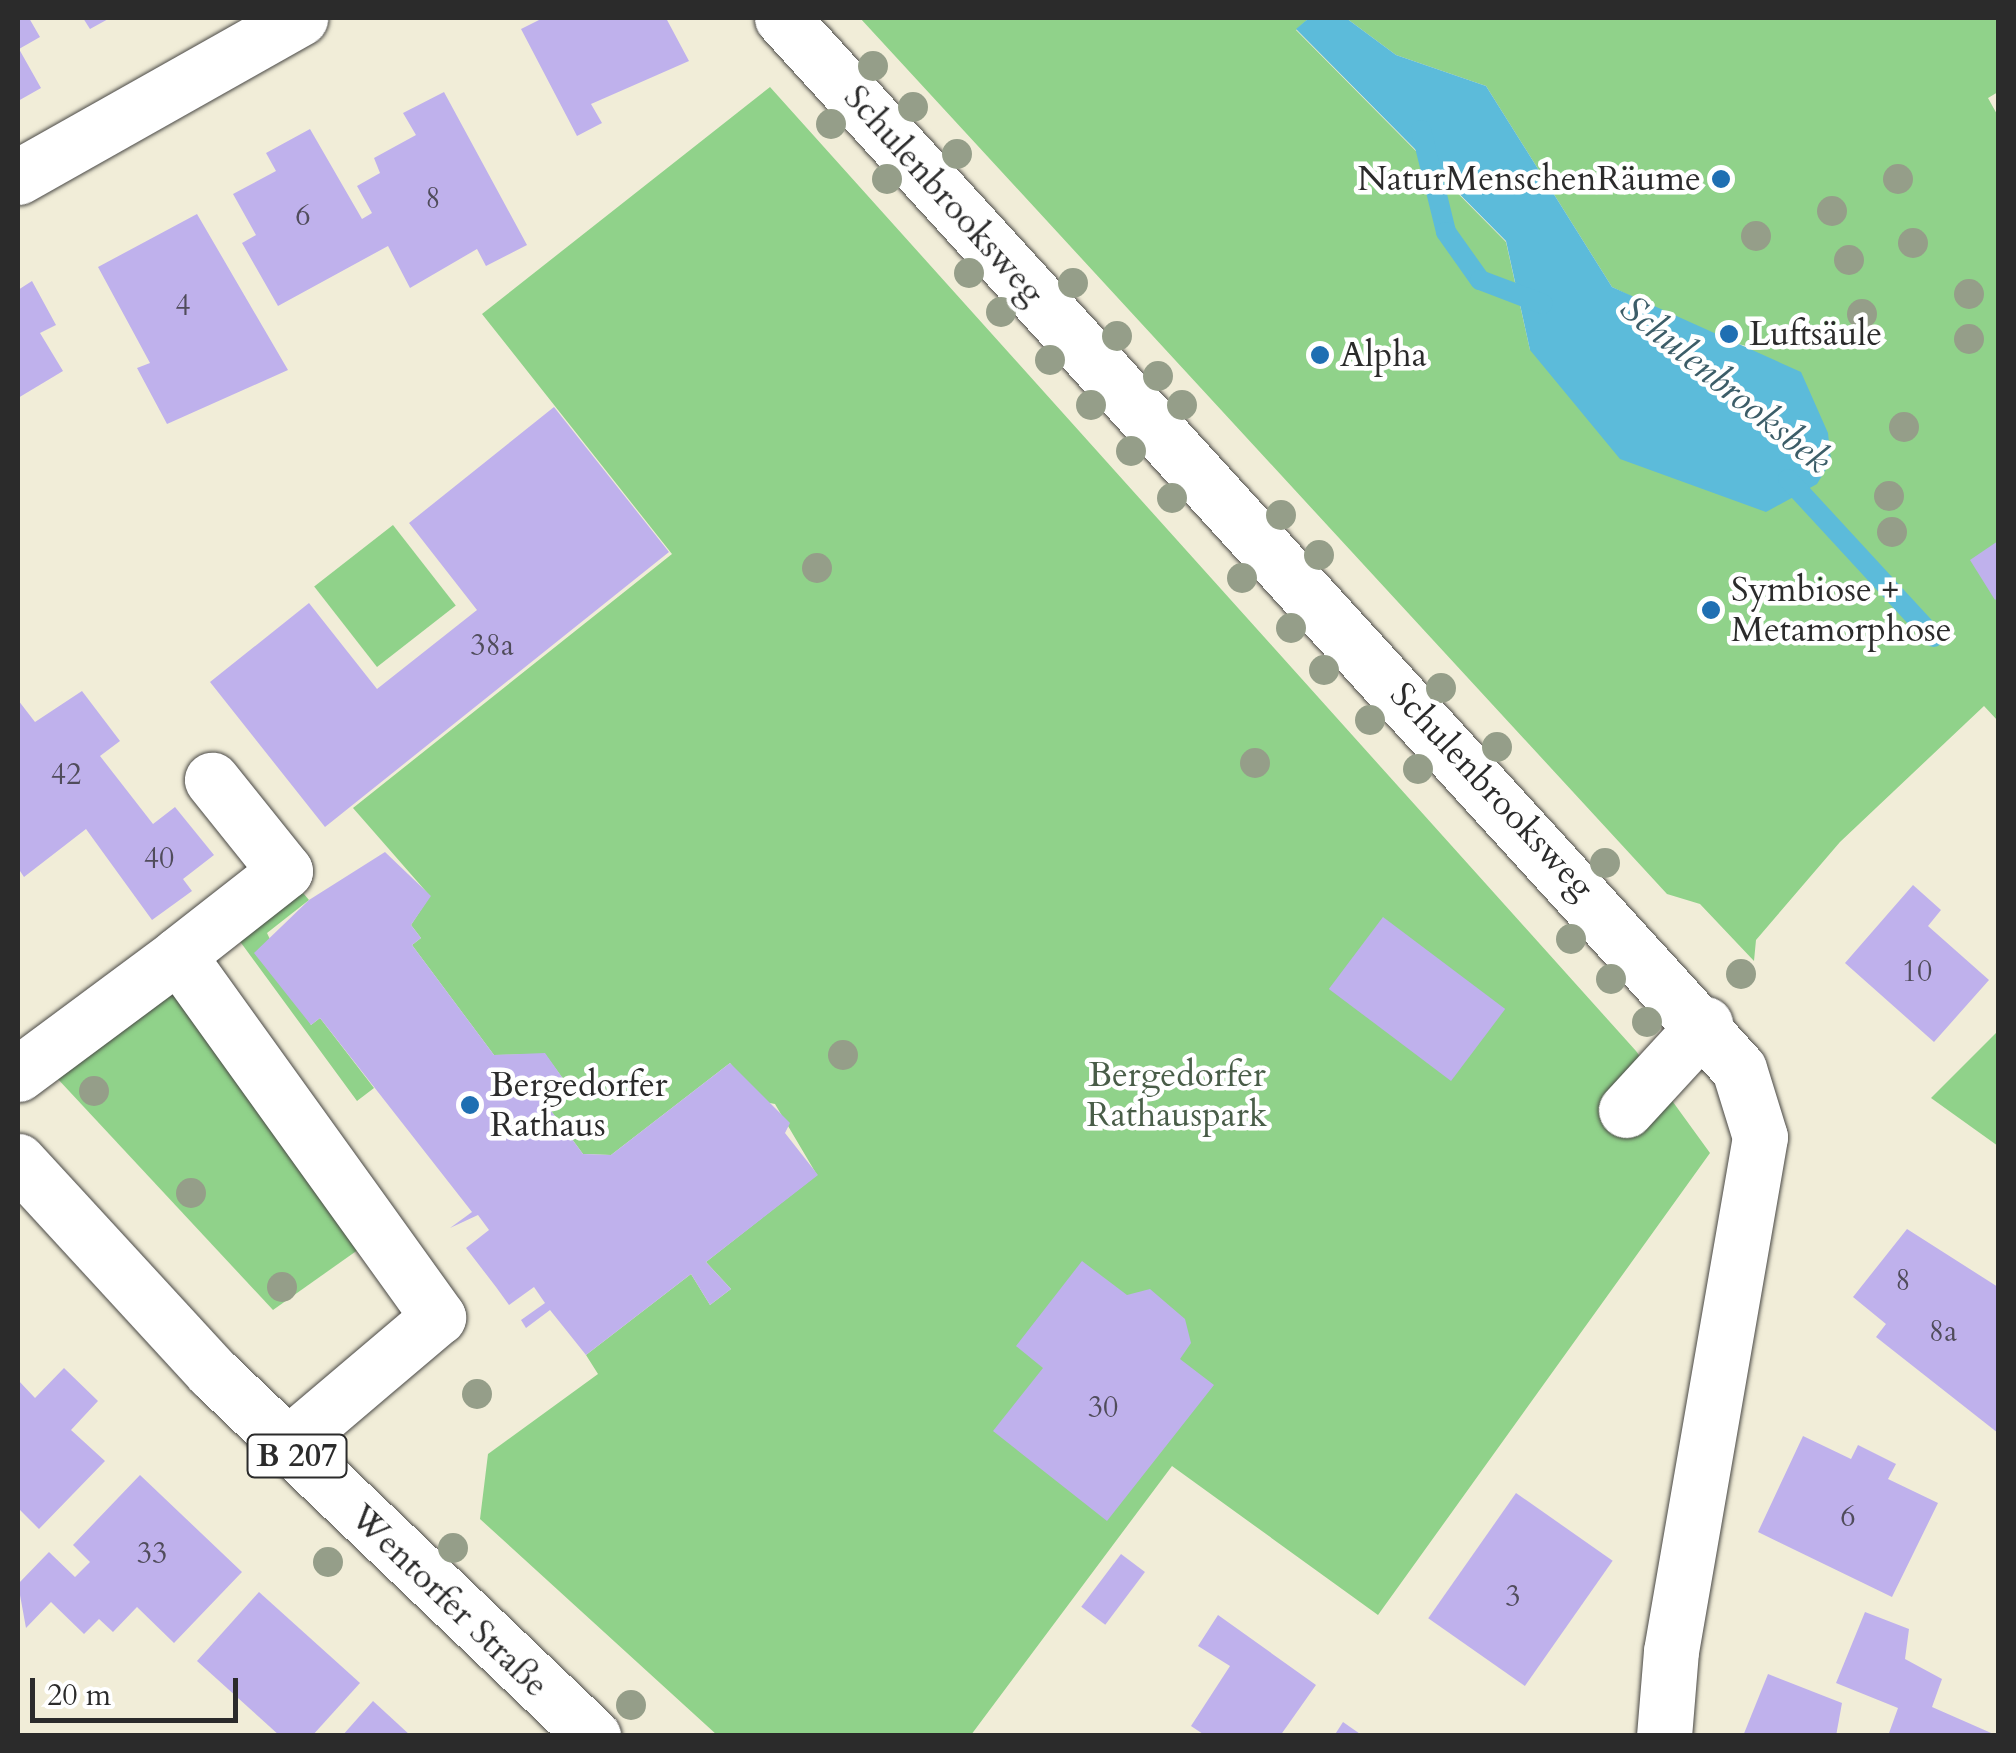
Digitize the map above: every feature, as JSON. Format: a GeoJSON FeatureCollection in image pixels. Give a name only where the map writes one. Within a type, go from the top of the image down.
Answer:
{"type":"FeatureCollection","features":[{"type":"Feature","properties":{"kind":"street"},"geometry":{"type":"LineString","coordinates":[[18,177],[300,18]]}},
{"type":"Feature","properties":{"kind":"street","name":"Schulenbrooksweg"},"geometry":{"type":"LineString","coordinates":[[782,18],[1706,1024],[1739,1069],[1760,1138],[1671,1651],[1664,1736]]}},
{"type":"Feature","properties":{"kind":"street"},"geometry":{"type":"LineString","coordinates":[[18,1074],[285,870],[212,780]]}},
{"type":"Feature","properties":{"kind":"street"},"geometry":{"type":"LineString","coordinates":[[178,955],[438,1317],[286,1446]]}},
{"type":"Feature","properties":{"kind":"street"},"geometry":{"type":"LineString","coordinates":[[1626,1110],[1706,1024]]}},
{"type":"Feature","properties":{"kind":"street","name":"Wentorfer Straße"},"geometry":{"type":"LineString","coordinates":[[18,1161],[286,1446],[592,1736]]}},
{"type":"Feature","properties":{"kind":"green space"},"geometry":{"type":"Polygon","coordinates":[[[860,18],[1309,18],[1296,30],[1506,242],[1530,350],[1765,350],[1724,341],[1612,287],[1486,86],[1396,55],[1346,18],[1998,18],[1998,92],[1988,98],[1998,116],[1998,721],[1984,706],[1840,842],[1756,940],[1754,961],[1700,904],[1667,894],[860,18]]]}},
{"type":"Feature","properties":{"kind":"green space","name":"Bergedorfer Rathauspark"},"geometry":{"type":"Polygon","coordinates":[[[770,87],[1636,1051],[1710,1153],[1378,1615],[1172,1466],[971,1735],[717,1735],[480,1519],[488,1454],[598,1374],[586,1355],[691,1274],[710,1305],[731,1289],[706,1262],[817,1175],[775,1104],[759,1101],[730,1063],[611,1155],[583,1154],[549,1108],[563,1098],[564,1080],[545,1054],[494,1055],[412,945],[421,938],[411,925],[430,896],[353,808],[672,554],[482,314],[770,87]]]}},
{"type":"Feature","properties":{"kind":"green space"},"geometry":{"type":"Polygon","coordinates":[[[393,525],[456,605],[377,667],[314,587],[393,525]]]}},
{"type":"Feature","properties":{"kind":"green space"},"geometry":{"type":"Polygon","coordinates":[[[298,887],[309,900],[267,933],[311,1025],[320,1018],[374,1088],[357,1101],[236,936],[298,887]]]}},
{"type":"Feature","properties":{"kind":"green space"},"geometry":{"type":"Polygon","coordinates":[[[175,986],[362,1247],[273,1310],[56,1077],[175,986]]]}},
{"type":"Feature","properties":{"kind":"green space"},"geometry":{"type":"Polygon","coordinates":[[[1998,1031],[1998,1146],[1931,1098],[1998,1031]]]}},
{"type":"Feature","properties":{"kind":"water"},"geometry":{"type":"Polygon","coordinates":[[[1309,18],[1346,18],[1396,55],[1486,86],[1612,287],[1801,372],[1828,433],[1831,461],[1817,484],[1766,512],[1620,459],[1530,350],[1506,241],[1296,29],[1309,18]]]}},
{"type":"Feature","properties":{"kind":"building"},"geometry":{"type":"Polygon","coordinates":[[[18,18],[29,18],[40,37],[19,49],[41,88],[18,101],[18,18]]]}},
{"type":"Feature","properties":{"kind":"building"},"geometry":{"type":"Polygon","coordinates":[[[83,18],[110,18],[90,29],[83,18]]]}},
{"type":"Feature","properties":{"kind":"building"},"geometry":{"type":"Polygon","coordinates":[[[543,18],[666,18],[689,61],[591,104],[602,123],[577,136],[521,29],[543,18]]]}},
{"type":"Feature","properties":{"kind":"building"},"geometry":{"type":"Polygon","coordinates":[[[444,92],[527,245],[486,266],[477,249],[410,288],[388,246],[278,306],[242,243],[256,235],[233,194],[276,171],[266,153],[310,129],[362,219],[372,213],[357,186],[380,173],[374,158],[416,135],[403,113],[444,92]]]}},
{"type":"Feature","properties":{"kind":"building"},"geometry":{"type":"Polygon","coordinates":[[[197,214],[288,370],[167,424],[137,368],[150,363],[98,267],[197,214]]]}},
{"type":"Feature","properties":{"kind":"building"},"geometry":{"type":"Polygon","coordinates":[[[32,281],[56,325],[40,333],[63,371],[18,398],[18,290],[32,281]]]}},
{"type":"Feature","properties":{"kind":"building"},"geometry":{"type":"Polygon","coordinates":[[[554,407],[669,552],[325,827],[210,682],[309,603],[377,689],[477,610],[409,523],[554,407]]]}},
{"type":"Feature","properties":{"kind":"building"},"geometry":{"type":"Polygon","coordinates":[[[1998,541],[1998,598],[1995,600],[1970,560],[1998,541]]]}},
{"type":"Feature","properties":{"kind":"building"},"geometry":{"type":"Polygon","coordinates":[[[82,691],[120,741],[100,756],[153,824],[175,807],[214,855],[183,879],[192,891],[152,920],[86,829],[24,877],[18,868],[18,700],[35,722],[82,691]]]}},
{"type":"Feature","properties":{"kind":"building","name":"Bergedorfer Rathaus"},"geometry":{"type":"Polygon","coordinates":[[[385,852],[431,896],[411,925],[421,938],[412,945],[494,1055],[545,1053],[564,1080],[563,1098],[549,1108],[583,1154],[611,1155],[730,1063],[790,1123],[785,1133],[818,1175],[706,1262],[731,1289],[710,1305],[691,1274],[586,1355],[550,1310],[526,1328],[521,1320],[545,1303],[534,1287],[509,1305],[466,1248],[489,1230],[478,1215],[450,1228],[472,1212],[320,1018],[311,1025],[254,953],[309,900],[385,852]]]}},
{"type":"Feature","properties":{"kind":"building"},"geometry":{"type":"Polygon","coordinates":[[[1913,885],[1941,910],[1928,926],[1989,980],[1934,1042],[1845,963],[1913,885]]]}},
{"type":"Feature","properties":{"kind":"building"},"geometry":{"type":"Polygon","coordinates":[[[1383,917],[1505,1009],[1451,1081],[1329,989],[1383,917]]]}},
{"type":"Feature","properties":{"kind":"building"},"geometry":{"type":"Polygon","coordinates":[[[1907,1229],[1998,1287],[1998,1433],[1876,1337],[1886,1324],[1853,1297],[1907,1229]]]}},
{"type":"Feature","properties":{"kind":"building"},"geometry":{"type":"Polygon","coordinates":[[[1082,1261],[1127,1295],[1150,1289],[1185,1319],[1191,1343],[1180,1359],[1214,1385],[1107,1521],[993,1431],[1043,1368],[1016,1346],[1082,1261]]]}},
{"type":"Feature","properties":{"kind":"building"},"geometry":{"type":"Polygon","coordinates":[[[64,1368],[98,1401],[71,1430],[105,1461],[39,1529],[18,1508],[18,1380],[35,1398],[64,1368]]]}},
{"type":"Feature","properties":{"kind":"building"},"geometry":{"type":"Polygon","coordinates":[[[1803,1436],[1851,1459],[1858,1445],[1896,1464],[1888,1479],[1938,1503],[1892,1597],[1758,1532],[1803,1436]]]}},
{"type":"Feature","properties":{"kind":"building"},"geometry":{"type":"Polygon","coordinates":[[[140,1475],[242,1572],[174,1643],[137,1607],[113,1632],[99,1619],[84,1634],[51,1602],[26,1628],[18,1584],[49,1552],[75,1577],[90,1562],[73,1545],[140,1475]]]}},
{"type":"Feature","properties":{"kind":"building"},"geometry":{"type":"Polygon","coordinates":[[[1516,1493],[1613,1561],[1525,1686],[1428,1618],[1516,1493]]]}},
{"type":"Feature","properties":{"kind":"building"},"geometry":{"type":"Polygon","coordinates":[[[1121,1554],[1145,1572],[1105,1625],[1081,1607],[1121,1554]]]}},
{"type":"Feature","properties":{"kind":"building"},"geometry":{"type":"Polygon","coordinates":[[[259,1592],[360,1683],[312,1736],[280,1736],[197,1661],[259,1592]]]}},
{"type":"Feature","properties":{"kind":"building"},"geometry":{"type":"Polygon","coordinates":[[[1865,1612],[1909,1629],[1905,1659],[1942,1679],[1932,1707],[1998,1736],[1888,1736],[1898,1708],[1836,1683],[1865,1612]]]}},
{"type":"Feature","properties":{"kind":"building"},"geometry":{"type":"Polygon","coordinates":[[[1218,1615],[1316,1685],[1280,1736],[1206,1736],[1191,1726],[1230,1666],[1198,1646],[1218,1615]]]}},
{"type":"Feature","properties":{"kind":"building"},"geometry":{"type":"Polygon","coordinates":[[[1768,1674],[1842,1703],[1836,1736],[1743,1736],[1768,1674]]]}},
{"type":"Feature","properties":{"kind":"building"},"geometry":{"type":"Polygon","coordinates":[[[373,1701],[411,1736],[342,1736],[373,1701]]]}},
{"type":"Feature","properties":{"kind":"building"},"geometry":{"type":"Polygon","coordinates":[[[1343,1722],[1363,1736],[1334,1736],[1343,1722]]]}},
{"type":"Feature","properties":{"kind":"waterway"},"geometry":{"type":"LineString","coordinates":[[1421,130],[1446,232],[1480,280],[1543,304]]}},
{"type":"Feature","properties":{"kind":"waterway","name":"Schulenbrooksbek"},"geometry":{"type":"LineString","coordinates":[[1788,479],[1934,637]]}},
{"type":"Feature","properties":{"kind":"place","name":"NaturMenschenRäume"},"geometry":{"type":"Point","coordinates":[1721,179]}},
{"type":"Feature","properties":{"kind":"place","name":"Luftsäule"},"geometry":{"type":"Point","coordinates":[1729,334]}},
{"type":"Feature","properties":{"kind":"place","name":"Alpha"},"geometry":{"type":"Point","coordinates":[1320,355]}},
{"type":"Feature","properties":{"kind":"place","name":"Symbiose + Metamorphose"},"geometry":{"type":"Point","coordinates":[1711,610]}},
{"type":"Feature","properties":{"kind":"place","name":"Bergedorfer Rathaus"},"geometry":{"type":"Point","coordinates":[470,1105]}}]}
